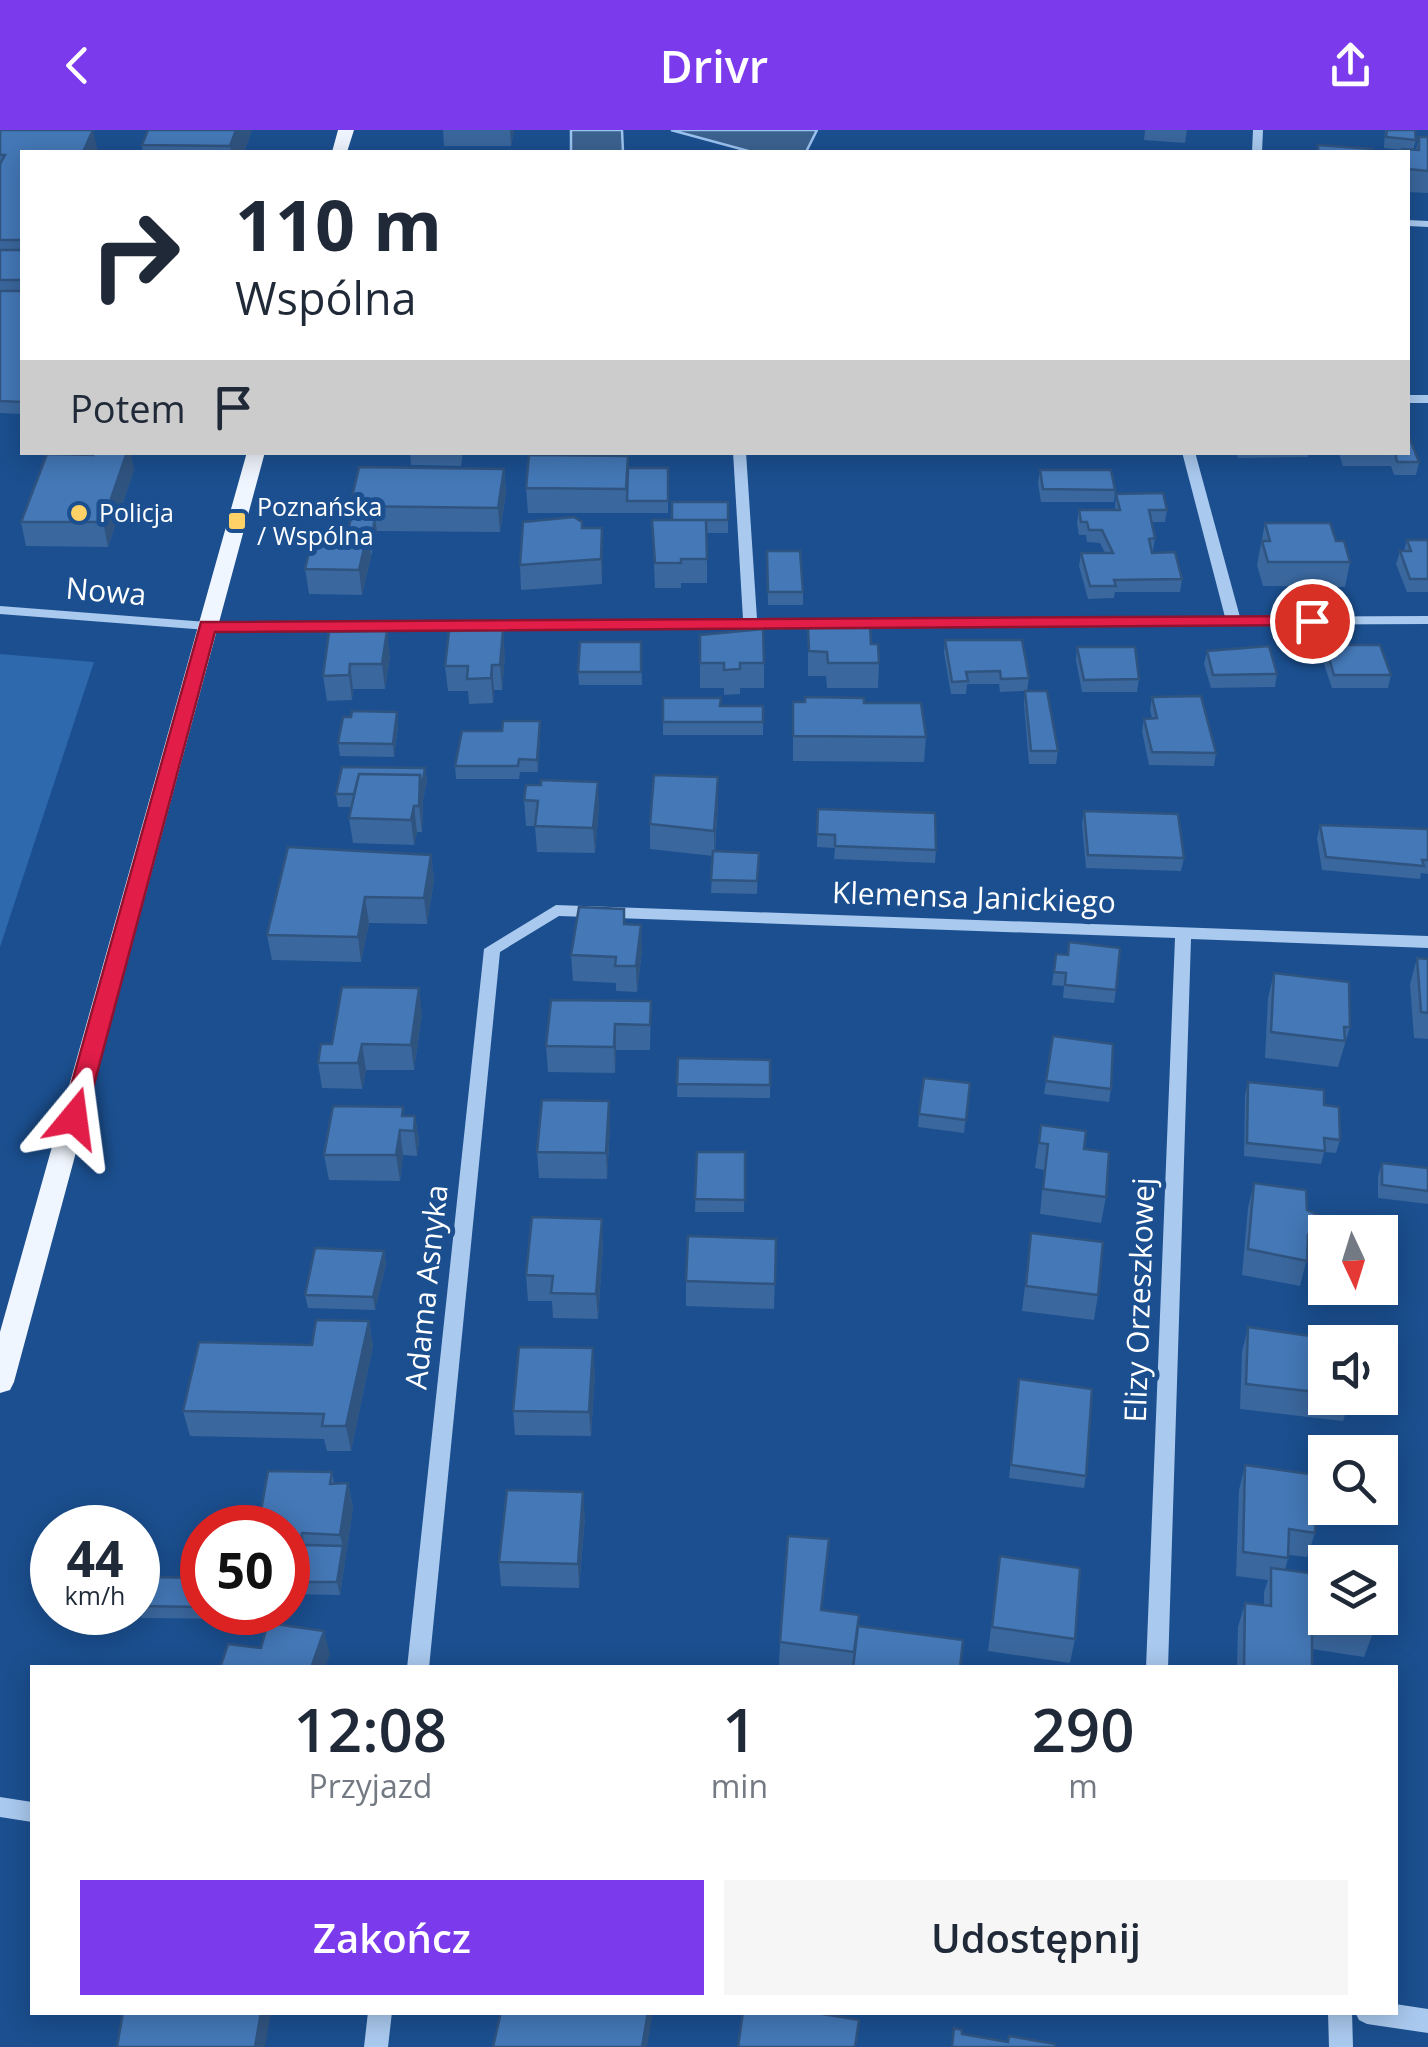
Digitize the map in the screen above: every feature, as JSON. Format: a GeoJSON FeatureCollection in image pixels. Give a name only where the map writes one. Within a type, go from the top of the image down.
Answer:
{"type":"FeatureCollection","features":[{"type":"Feature","properties":{"kind":"main road"},"geometry":{"type":"LineString","coordinates":[[0,1382],[255,455]]}},
{"type":"Feature","properties":{"kind":"street"},"geometry":{"type":"LineString","coordinates":[[739,455],[750,624]]}},
{"type":"Feature","properties":{"kind":"street"},"geometry":{"type":"LineString","coordinates":[[1189,455],[1234,622]]}},
{"type":"Feature","properties":{"kind":"street","name":"Nowa"},"geometry":{"type":"LineString","coordinates":[[0,610],[208,626],[1428,620]]}},
{"type":"Feature","properties":{"kind":"street","name":"Klemensa Janickiego"},"geometry":{"type":"LineString","coordinates":[[524,930],[556,910],[1428,942]]}},
{"type":"Feature","properties":{"kind":"street","name":"Adama Asnyka"},"geometry":{"type":"LineString","coordinates":[[418,1665],[492,949],[524,930]]}},
{"type":"Feature","properties":{"kind":"street","name":"Elizy Orzeszkowej"},"geometry":{"type":"LineString","coordinates":[[1157,1665],[1184,934]]}},
{"type":"Feature","properties":{"kind":"street"},"geometry":{"type":"LineString","coordinates":[[0,1807],[30,1812]]}},
{"type":"Feature","properties":{"kind":"street"},"geometry":{"type":"LineString","coordinates":[[376,2047],[380,2015]]}},
{"type":"Feature","properties":{"kind":"street"},"geometry":{"type":"LineString","coordinates":[[1340,2015],[1341,2047]]}},
{"type":"Feature","properties":{"kind":"street"},"geometry":{"type":"LineString","coordinates":[[1387,2015],[1428,2021]]}},
{"type":"Feature","properties":{"kind":"shaded area"},"geometry":{"type":"Polygon","coordinates":[[[571,130],[622,130],[623,150],[571,150],[571,130]]]}},
{"type":"Feature","properties":{"kind":"shaded area"},"geometry":{"type":"Polygon","coordinates":[[[671,130],[817,130],[807,150],[745,150],[671,130]]]}},
{"type":"Feature","properties":{"kind":"shaded area"},"geometry":{"type":"Polygon","coordinates":[[[0,654],[94,662],[0,947],[0,654]]]}},
{"type":"Feature","properties":{"kind":"building"},"geometry":{"type":"Polygon","coordinates":[[[0,130],[93,130],[84,150],[20,150],[20,240],[0,240],[0,164],[5,155],[0,155],[0,130]]]}},
{"type":"Feature","properties":{"kind":"building"},"geometry":{"type":"Polygon","coordinates":[[[148,130],[236,130],[230,146],[142,145],[148,130]]]}},
{"type":"Feature","properties":{"kind":"building"},"geometry":{"type":"Polygon","coordinates":[[[1387,130],[1415,130],[1416,140],[1386,137],[1387,130]]]}},
{"type":"Feature","properties":{"kind":"building"},"geometry":{"type":"Polygon","coordinates":[[[1419,137],[1428,137],[1428,171],[1410,169],[1410,150],[1402,149],[1419,150],[1419,137]]]}},
{"type":"Feature","properties":{"kind":"building"},"geometry":{"type":"Polygon","coordinates":[[[1318,145],[1372,149],[1372,150],[1318,150],[1318,145]]]}},
{"type":"Feature","properties":{"kind":"building"},"geometry":{"type":"Polygon","coordinates":[[[0,250],[20,250],[20,280],[0,280],[0,250]]]}},
{"type":"Feature","properties":{"kind":"building"},"geometry":{"type":"Polygon","coordinates":[[[0,291],[20,291],[20,402],[0,401],[0,291]]]}},
{"type":"Feature","properties":{"kind":"building"},"geometry":{"type":"Polygon","coordinates":[[[1410,439],[1419,462],[1397,462],[1396,455],[1410,455],[1410,439]]]}},
{"type":"Feature","properties":{"kind":"building"},"geometry":{"type":"Polygon","coordinates":[[[47,455],[126,455],[103,522],[21,522],[47,455]]]}},
{"type":"Feature","properties":{"kind":"building"},"geometry":{"type":"Polygon","coordinates":[[[529,455],[628,456],[626,489],[526,488],[529,455]]]}},
{"type":"Feature","properties":{"kind":"building"},"geometry":{"type":"Polygon","coordinates":[[[359,467],[504,469],[498,508],[350,506],[359,467]]]}},
{"type":"Feature","properties":{"kind":"building"},"geometry":{"type":"Polygon","coordinates":[[[628,468],[668,468],[668,501],[627,501],[628,468]]]}},
{"type":"Feature","properties":{"kind":"building"},"geometry":{"type":"Polygon","coordinates":[[[1040,470],[1111,470],[1115,490],[1043,489],[1040,470]]]}},
{"type":"Feature","properties":{"kind":"building"},"geometry":{"type":"Polygon","coordinates":[[[1163,493],[1167,510],[1149,510],[1155,538],[1149,539],[1152,553],[1175,552],[1182,579],[1114,580],[1116,586],[1090,586],[1081,553],[1113,553],[1102,530],[1089,530],[1087,522],[1081,522],[1079,510],[1120,510],[1116,494],[1163,493]]]}},
{"type":"Feature","properties":{"kind":"building"},"geometry":{"type":"Polygon","coordinates":[[[672,502],[728,502],[728,520],[672,520],[672,502]]]}},
{"type":"Feature","properties":{"kind":"building"},"geometry":{"type":"Polygon","coordinates":[[[574,517],[582,522],[582,528],[602,528],[601,559],[520,565],[523,522],[574,517]]]}},
{"type":"Feature","properties":{"kind":"building"},"geometry":{"type":"Polygon","coordinates":[[[351,518],[375,518],[371,540],[368,531],[348,531],[351,518]]]}},
{"type":"Feature","properties":{"kind":"building"},"geometry":{"type":"Polygon","coordinates":[[[652,520],[706,520],[707,559],[655,563],[652,520]]]}},
{"type":"Feature","properties":{"kind":"building"},"geometry":{"type":"Polygon","coordinates":[[[1265,523],[1330,523],[1336,541],[1344,541],[1350,562],[1268,562],[1262,541],[1270,541],[1265,523]]]}},
{"type":"Feature","properties":{"kind":"building"},"geometry":{"type":"Polygon","coordinates":[[[326,531],[368,531],[359,570],[305,569],[312,540],[324,539],[326,531]]]}},
{"type":"Feature","properties":{"kind":"building"},"geometry":{"type":"Polygon","coordinates":[[[1407,540],[1427,540],[1428,579],[1410,579],[1400,551],[1411,551],[1407,540]]]}},
{"type":"Feature","properties":{"kind":"building"},"geometry":{"type":"Polygon","coordinates":[[[767,551],[800,551],[803,592],[768,592],[767,551]]]}},
{"type":"Feature","properties":{"kind":"building"},"geometry":{"type":"Polygon","coordinates":[[[808,628],[870,628],[871,644],[878,644],[879,663],[828,663],[827,652],[809,651],[808,628]]]}},
{"type":"Feature","properties":{"kind":"building"},"geometry":{"type":"Polygon","coordinates":[[[763,629],[764,663],[740,663],[740,669],[724,670],[724,663],[700,663],[700,635],[763,629]]]}},
{"type":"Feature","properties":{"kind":"building"},"geometry":{"type":"Polygon","coordinates":[[[503,630],[500,665],[492,665],[491,678],[467,679],[468,666],[445,666],[449,631],[503,630]]]}},
{"type":"Feature","properties":{"kind":"building"},"geometry":{"type":"Polygon","coordinates":[[[387,631],[382,664],[350,664],[349,675],[323,676],[329,632],[387,631]]]}},
{"type":"Feature","properties":{"kind":"building"},"geometry":{"type":"Polygon","coordinates":[[[945,640],[1022,640],[1029,678],[1001,679],[1000,671],[966,672],[968,681],[952,682],[945,640]]]}},
{"type":"Feature","properties":{"kind":"building"},"geometry":{"type":"Polygon","coordinates":[[[580,642],[641,642],[641,672],[578,672],[580,642]]]}},
{"type":"Feature","properties":{"kind":"building"},"geometry":{"type":"Polygon","coordinates":[[[1325,645],[1380,645],[1391,675],[1334,675],[1325,645]]]}},
{"type":"Feature","properties":{"kind":"building"},"geometry":{"type":"Polygon","coordinates":[[[1269,646],[1277,674],[1213,675],[1207,651],[1269,646]]]}},
{"type":"Feature","properties":{"kind":"building"},"geometry":{"type":"Polygon","coordinates":[[[1077,647],[1135,647],[1139,679],[1084,680],[1077,647]]]}},
{"type":"Feature","properties":{"kind":"building"},"geometry":{"type":"Polygon","coordinates":[[[1025,691],[1047,691],[1058,751],[1031,751],[1025,691]]]}},
{"type":"Feature","properties":{"kind":"building"},"geometry":{"type":"Polygon","coordinates":[[[1201,696],[1216,753],[1152,752],[1144,719],[1157,718],[1152,697],[1201,696]]]}},
{"type":"Feature","properties":{"kind":"building"},"geometry":{"type":"Polygon","coordinates":[[[805,697],[921,703],[926,737],[793,736],[793,702],[805,702],[805,697]]]}},
{"type":"Feature","properties":{"kind":"building"},"geometry":{"type":"Polygon","coordinates":[[[663,698],[721,698],[720,706],[763,706],[763,722],[663,722],[663,698]]]}},
{"type":"Feature","properties":{"kind":"building"},"geometry":{"type":"Polygon","coordinates":[[[352,711],[397,712],[393,744],[338,743],[343,717],[351,717],[352,711]]]}},
{"type":"Feature","properties":{"kind":"building"},"geometry":{"type":"Polygon","coordinates":[[[503,721],[540,721],[537,760],[519,759],[518,766],[455,766],[462,731],[502,731],[503,721]]]}},
{"type":"Feature","properties":{"kind":"building"},"geometry":{"type":"Polygon","coordinates":[[[342,767],[425,768],[422,788],[420,775],[359,774],[354,794],[336,794],[342,767]]]}},
{"type":"Feature","properties":{"kind":"building"},"geometry":{"type":"Polygon","coordinates":[[[359,774],[420,775],[419,806],[414,806],[411,820],[349,818],[359,774]]]}},
{"type":"Feature","properties":{"kind":"building"},"geometry":{"type":"Polygon","coordinates":[[[654,775],[718,777],[714,831],[650,824],[654,775]]]}},
{"type":"Feature","properties":{"kind":"building"},"geometry":{"type":"Polygon","coordinates":[[[541,780],[598,782],[593,828],[535,826],[538,801],[524,800],[526,785],[541,785],[541,780]]]}},
{"type":"Feature","properties":{"kind":"building"},"geometry":{"type":"Polygon","coordinates":[[[818,809],[935,813],[936,850],[835,846],[835,835],[817,834],[818,809]]]}},
{"type":"Feature","properties":{"kind":"building"},"geometry":{"type":"Polygon","coordinates":[[[1084,811],[1178,814],[1184,858],[1088,855],[1084,811]]]}},
{"type":"Feature","properties":{"kind":"building"},"geometry":{"type":"Polygon","coordinates":[[[1320,825],[1428,829],[1428,860],[1422,860],[1424,866],[1326,857],[1320,825]]]}},
{"type":"Feature","properties":{"kind":"building"},"geometry":{"type":"Polygon","coordinates":[[[288,847],[431,855],[424,898],[365,897],[358,937],[267,935],[288,847]]]}},
{"type":"Feature","properties":{"kind":"building"},"geometry":{"type":"Polygon","coordinates":[[[713,851],[759,853],[757,881],[711,880],[713,851]]]}},
{"type":"Feature","properties":{"kind":"building"},"geometry":{"type":"Polygon","coordinates":[[[579,907],[624,909],[624,924],[641,925],[636,966],[615,966],[616,957],[571,955],[579,907]]]}},
{"type":"Feature","properties":{"kind":"building"},"geometry":{"type":"Polygon","coordinates":[[[1069,942],[1120,948],[1116,990],[1065,985],[1066,973],[1054,972],[1056,954],[1068,955],[1069,942]]]}},
{"type":"Feature","properties":{"kind":"building"},"geometry":{"type":"Polygon","coordinates":[[[1417,958],[1428,959],[1428,1013],[1421,1012],[1417,958]]]}},
{"type":"Feature","properties":{"kind":"building"},"geometry":{"type":"Polygon","coordinates":[[[1274,973],[1349,982],[1350,1027],[1344,1027],[1345,1041],[1271,1032],[1274,973]]]}},
{"type":"Feature","properties":{"kind":"building"},"geometry":{"type":"Polygon","coordinates":[[[342,987],[419,988],[411,1045],[362,1044],[358,1063],[318,1063],[321,1044],[332,1044],[342,987]]]}},
{"type":"Feature","properties":{"kind":"building"},"geometry":{"type":"Polygon","coordinates":[[[551,1000],[651,1001],[650,1025],[615,1024],[614,1047],[546,1046],[551,1000]]]}},
{"type":"Feature","properties":{"kind":"building"},"geometry":{"type":"Polygon","coordinates":[[[1053,1036],[1113,1044],[1111,1089],[1046,1081],[1053,1036]]]}},
{"type":"Feature","properties":{"kind":"building"},"geometry":{"type":"Polygon","coordinates":[[[678,1058],[770,1060],[770,1085],[677,1084],[678,1058]]]}},
{"type":"Feature","properties":{"kind":"building"},"geometry":{"type":"Polygon","coordinates":[[[924,1078],[970,1083],[966,1120],[919,1114],[924,1078]]]}},
{"type":"Feature","properties":{"kind":"building"},"geometry":{"type":"Polygon","coordinates":[[[1248,1082],[1324,1090],[1324,1105],[1339,1107],[1340,1140],[1324,1138],[1325,1151],[1247,1143],[1248,1082]]]}},
{"type":"Feature","properties":{"kind":"building"},"geometry":{"type":"Polygon","coordinates":[[[542,1100],[609,1101],[606,1153],[537,1152],[542,1100]]]}},
{"type":"Feature","properties":{"kind":"building"},"geometry":{"type":"Polygon","coordinates":[[[333,1106],[403,1107],[402,1116],[415,1116],[414,1131],[400,1130],[396,1155],[324,1155],[333,1106]]]}},
{"type":"Feature","properties":{"kind":"building"},"geometry":{"type":"Polygon","coordinates":[[[1041,1125],[1086,1131],[1084,1149],[1109,1152],[1106,1197],[1043,1189],[1048,1144],[1039,1143],[1041,1125]]]}},
{"type":"Feature","properties":{"kind":"building"},"geometry":{"type":"Polygon","coordinates":[[[697,1152],[745,1152],[745,1200],[695,1199],[697,1152]]]}},
{"type":"Feature","properties":{"kind":"building"},"geometry":{"type":"Polygon","coordinates":[[[1382,1163],[1428,1168],[1428,1191],[1382,1185],[1382,1163]]]}},
{"type":"Feature","properties":{"kind":"building"},"geometry":{"type":"Polygon","coordinates":[[[1254,1183],[1306,1190],[1307,1210],[1318,1215],[1308,1215],[1307,1261],[1248,1249],[1254,1183]]]}},
{"type":"Feature","properties":{"kind":"building"},"geometry":{"type":"Polygon","coordinates":[[[532,1217],[602,1219],[596,1294],[551,1293],[553,1276],[526,1275],[532,1217]]]}},
{"type":"Feature","properties":{"kind":"building"},"geometry":{"type":"Polygon","coordinates":[[[1031,1233],[1103,1242],[1098,1295],[1026,1286],[1031,1233]]]}},
{"type":"Feature","properties":{"kind":"building"},"geometry":{"type":"Polygon","coordinates":[[[688,1236],[776,1239],[775,1284],[686,1281],[688,1236]]]}},
{"type":"Feature","properties":{"kind":"building"},"geometry":{"type":"Polygon","coordinates":[[[315,1248],[384,1251],[373,1297],[305,1295],[315,1248]]]}},
{"type":"Feature","properties":{"kind":"building"},"geometry":{"type":"Polygon","coordinates":[[[316,1320],[369,1321],[346,1426],[322,1426],[324,1414],[183,1411],[199,1342],[312,1345],[316,1320]]]}},
{"type":"Feature","properties":{"kind":"building"},"geometry":{"type":"Polygon","coordinates":[[[1248,1327],[1308,1336],[1308,1391],[1246,1384],[1248,1327]]]}},
{"type":"Feature","properties":{"kind":"building"},"geometry":{"type":"Polygon","coordinates":[[[519,1347],[593,1348],[589,1412],[513,1411],[519,1347]]]}},
{"type":"Feature","properties":{"kind":"building"},"geometry":{"type":"Polygon","coordinates":[[[1019,1379],[1092,1389],[1086,1476],[1011,1465],[1019,1379]]]}},
{"type":"Feature","properties":{"kind":"building"},"geometry":{"type":"Polygon","coordinates":[[[1245,1465],[1308,1474],[1308,1525],[1315,1525],[1315,1533],[1289,1529],[1288,1558],[1243,1552],[1245,1465]]]}},
{"type":"Feature","properties":{"kind":"building"},"geometry":{"type":"Polygon","coordinates":[[[268,1471],[332,1472],[330,1484],[348,1483],[340,1535],[310,1533],[310,1505],[262,1505],[268,1471]]]}},
{"type":"Feature","properties":{"kind":"building"},"geometry":{"type":"Polygon","coordinates":[[[507,1490],[583,1492],[578,1564],[499,1562],[507,1490]]]}},
{"type":"Feature","properties":{"kind":"building"},"geometry":{"type":"Polygon","coordinates":[[[788,1536],[829,1539],[821,1610],[859,1615],[854,1652],[780,1642],[788,1536]]]}},
{"type":"Feature","properties":{"kind":"building"},"geometry":{"type":"Polygon","coordinates":[[[310,1545],[343,1546],[337,1582],[310,1582],[310,1545]]]}},
{"type":"Feature","properties":{"kind":"building"},"geometry":{"type":"Polygon","coordinates":[[[1000,1556],[1080,1568],[1075,1639],[992,1627],[1000,1556]]]}},
{"type":"Feature","properties":{"kind":"building"},"geometry":{"type":"Polygon","coordinates":[[[1271,1568],[1308,1573],[1312,1665],[1244,1665],[1245,1603],[1271,1606],[1271,1568]]]}},
{"type":"Feature","properties":{"kind":"building"},"geometry":{"type":"Polygon","coordinates":[[[160,1577],[180,1578],[180,1607],[160,1606],[160,1577]]]}},
{"type":"Feature","properties":{"kind":"building"},"geometry":{"type":"Polygon","coordinates":[[[858,1626],[963,1640],[960,1665],[853,1665],[858,1626]]]}},
{"type":"Feature","properties":{"kind":"building"},"geometry":{"type":"Polygon","coordinates":[[[310,1629],[324,1631],[312,1665],[221,1665],[228,1644],[261,1648],[265,1635],[310,1635],[310,1629]]]}},
{"type":"Feature","properties":{"kind":"building"},"geometry":{"type":"Polygon","coordinates":[[[122,2015],[260,2015],[255,2047],[117,2047],[122,2015]]]}},
{"type":"Feature","properties":{"kind":"building"},"geometry":{"type":"Polygon","coordinates":[[[500,2015],[647,2015],[642,2047],[493,2047],[500,2015]]]}},
{"type":"Feature","properties":{"kind":"building"},"geometry":{"type":"Polygon","coordinates":[[[743,2015],[828,2015],[859,2020],[855,2047],[738,2047],[743,2015]]]}},
{"type":"Feature","properties":{"kind":"building"},"geometry":{"type":"Polygon","coordinates":[[[954,2028],[962,2030],[962,2034],[1008,2042],[1009,2036],[1055,2047],[952,2047],[954,2028]]]}},
{"type":"Feature","properties":{"kind":"place","name":"Policja"},"geometry":{"type":"Point","coordinates":[79,513]}},
{"type":"Feature","properties":{"kind":"place","name":"Poznańska / Wspólna"},"geometry":{"type":"Point","coordinates":[237,521]}},
{"type":"Feature","properties":{"kind":"route"},"geometry":{"type":"LineString","coordinates":[[74,1118],[208,626],[1312,621]]}}]}
